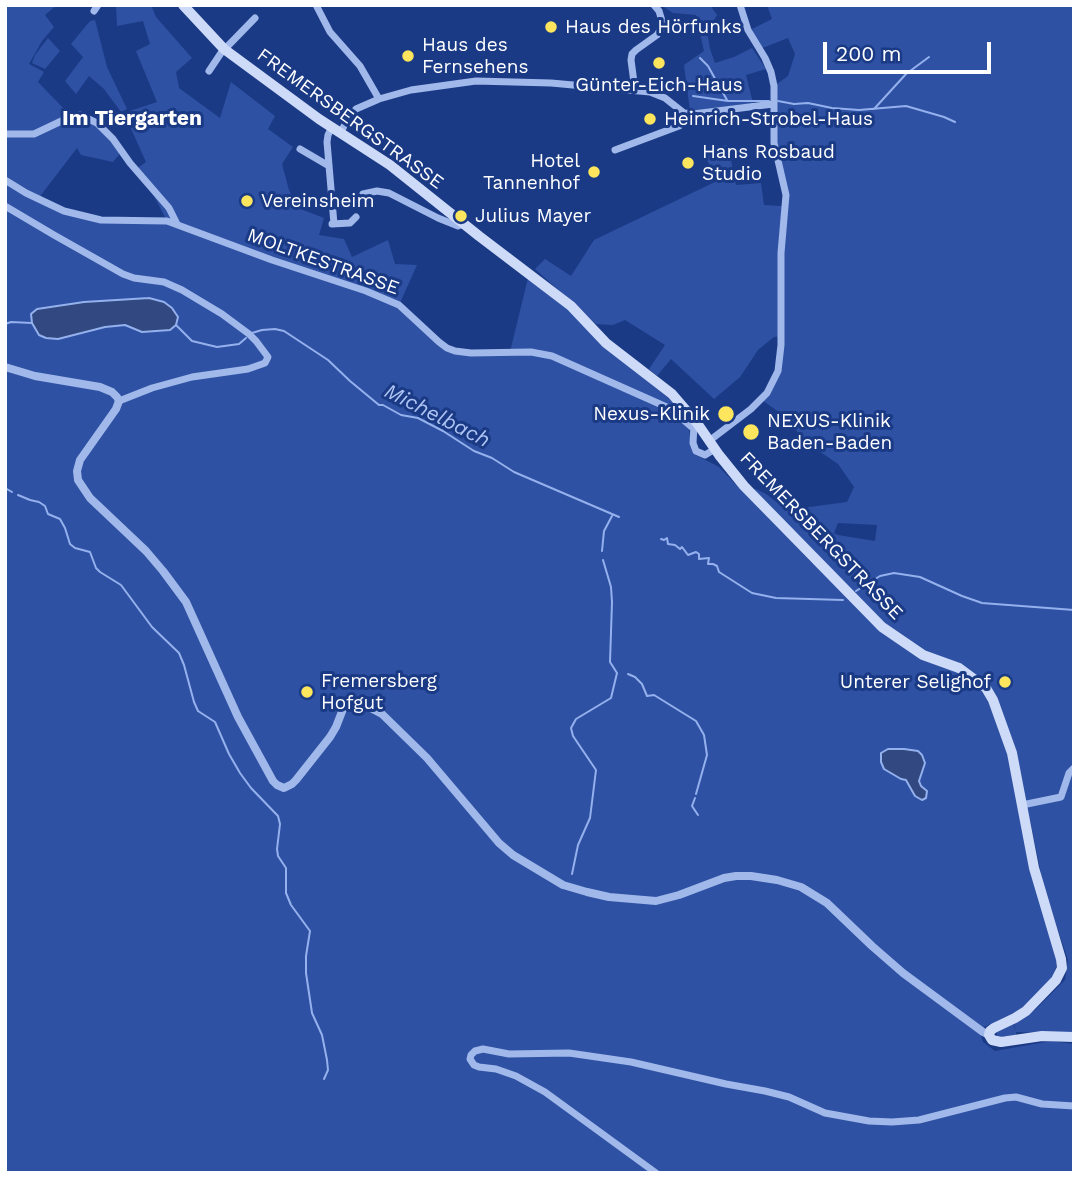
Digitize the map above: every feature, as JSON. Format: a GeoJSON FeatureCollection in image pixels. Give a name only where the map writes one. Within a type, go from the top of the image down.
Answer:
{"type":"FeatureCollection","features":[{"type":"Feature","properties":{"kind":"main road","name":"FREMERSBERGSTRASSE"},"geometry":{"type":"LineString","coordinates":[[183,5],[224,49],[336,130],[390,165],[571,306],[606,343],[672,394],[744,486],[882,628],[923,655],[959,668],[986,688],[1013,753],[1034,868],[1062,968],[1056,980],[1026,1011],[994,1028],[989,1035]]}},
{"type":"Feature","properties":{"kind":"main road"},"geometry":{"type":"LineString","coordinates":[[989,1035],[992,1040],[1001,1042],[1042,1036],[1074,1037]]}},
{"type":"Feature","properties":{"kind":"street"},"geometry":{"type":"LineString","coordinates":[[316,5],[330,32],[360,65],[379,99]]}},
{"type":"Feature","properties":{"kind":"street"},"geometry":{"type":"LineString","coordinates":[[635,90],[632,54],[661,29],[662,21],[654,5]]}},
{"type":"Feature","properties":{"kind":"street"},"geometry":{"type":"LineString","coordinates":[[712,445],[762,400],[771,387],[779,363],[781,345],[782,235],[786,195],[774,143],[774,86],[771,72],[748,30],[740,5]]}},
{"type":"Feature","properties":{"kind":"street","name":"FREMERSBERGSTRASSE"},"geometry":{"type":"LineString","coordinates":[[209,71],[224,49],[255,18]]}},
{"type":"Feature","properties":{"kind":"street"},"geometry":{"type":"LineString","coordinates":[[356,217],[350,223],[333,224],[328,135],[356,109],[411,90],[477,80],[635,90],[665,98],[684,113],[692,114],[774,102]]}},
{"type":"Feature","properties":{"kind":"street"},"geometry":{"type":"LineString","coordinates":[[615,150],[679,126],[684,113]]}},
{"type":"Feature","properties":{"kind":"street"},"geometry":{"type":"LineString","coordinates":[[6,133],[34,134],[72,116],[80,115],[97,123],[169,208],[177,224]]}},
{"type":"Feature","properties":{"kind":"street"},"geometry":{"type":"LineString","coordinates":[[300,149],[329,166]]}},
{"type":"Feature","properties":{"kind":"street","name":"MOLTKESTRASSE"},"geometry":{"type":"LineString","coordinates":[[5,180],[46,204],[85,216],[111,220],[167,221],[272,260],[366,290],[399,305],[447,348],[456,351],[531,352],[552,356],[671,409],[695,425],[696,451],[705,454],[712,445]]}},
{"type":"Feature","properties":{"kind":"street"},"geometry":{"type":"LineString","coordinates":[[363,194],[377,191],[389,193],[438,218],[458,226],[463,224]]}},
{"type":"Feature","properties":{"kind":"street"},"geometry":{"type":"LineString","coordinates":[[5,206],[123,274],[164,282],[182,290],[249,334],[268,357],[265,363],[248,369],[192,377],[119,401],[113,415],[80,460],[77,471],[78,480],[90,498],[146,551],[186,602],[229,698],[277,785],[284,788],[292,785],[330,737],[346,705],[356,703],[367,706],[382,714],[427,758],[499,843],[513,855],[564,885],[609,897],[656,901],[736,876],[776,880],[801,887],[827,903],[903,973],[989,1035]]}},
{"type":"Feature","properties":{"kind":"street"},"geometry":{"type":"LineString","coordinates":[[5,367],[35,376],[100,387],[112,392],[119,401]]}},
{"type":"Feature","properties":{"kind":"street"},"geometry":{"type":"LineString","coordinates":[[1022,805],[1061,797],[1069,773],[1074,768]]}},
{"type":"Feature","properties":{"kind":"street"},"geometry":{"type":"LineString","coordinates":[[656,1173],[545,1092],[516,1076],[474,1065],[470,1059],[471,1055],[483,1049],[509,1054],[569,1053],[631,1062],[765,1091],[789,1097],[825,1113],[869,1121],[919,1120],[1016,1097],[1042,1104],[1074,1107]]}},
{"type":"Feature","properties":{"kind":"shaded area"},"geometry":{"type":"Polygon","coordinates":[[[5,5],[57,5],[45,15],[54,27],[42,41],[29,64],[44,72],[38,82],[71,116],[97,123],[122,151],[113,162],[81,155],[77,148],[38,199],[85,216],[167,221],[144,177],[136,169],[146,162],[124,113],[157,102],[136,51],[150,44],[143,21],[117,26],[116,5],[151,5],[156,17],[192,58],[176,72],[179,88],[220,118],[231,82],[275,116],[268,129],[293,147],[282,164],[289,190],[298,208],[324,218],[319,235],[344,239],[352,257],[388,240],[395,264],[417,265],[399,305],[455,351],[510,352],[528,278],[580,319],[602,344],[683,410],[679,419],[689,428],[691,446],[696,455],[719,467],[812,563],[824,561],[751,493],[756,489],[787,510],[847,502],[854,487],[838,464],[806,442],[783,415],[762,400],[778,371],[781,336],[774,337],[758,350],[740,377],[714,399],[671,359],[657,376],[649,369],[665,345],[625,320],[613,325],[596,324],[535,269],[545,259],[571,276],[594,240],[717,181],[701,147],[728,145],[736,185],[761,183],[764,205],[782,206],[786,202],[776,154],[774,86],[788,76],[795,54],[788,38],[760,49],[752,29],[772,19],[767,5],[1074,5],[1074,1034],[1016,1032],[1016,1035],[997,1036],[997,1031],[1013,1023],[1016,1031],[1014,1023],[1035,1010],[1065,980],[1068,960],[1044,889],[1030,819],[1022,817],[1057,960],[1056,967],[1053,976],[1028,1003],[1017,1012],[982,1028],[981,1035],[983,1042],[995,1051],[1051,1041],[1074,1044],[1074,1173],[5,1173],[5,5]],[[149,298],[61,306],[58,339],[105,327],[125,325],[142,332],[164,302],[149,298]],[[838,523],[834,533],[838,535],[875,541],[877,525],[838,523]]]}},
{"type":"Feature","properties":{"kind":"shaded area"},"geometry":{"type":"Polygon","coordinates":[[[661,5],[710,5],[717,15],[707,31],[715,63],[752,48],[766,69],[746,75],[753,103],[690,111],[684,65],[704,51],[696,15],[673,13],[661,5]]]}},
{"type":"Feature","properties":{"kind":"shaded area"},"geometry":{"type":"Polygon","coordinates":[[[95,20],[107,67],[127,109],[121,112],[104,89],[89,76],[76,94],[65,81],[83,57],[71,44],[90,21],[95,20]]]}},
{"type":"Feature","properties":{"kind":"shaded area"},"geometry":{"type":"Polygon","coordinates":[[[48,38],[60,51],[45,69],[32,63],[48,38]]]}},
{"type":"Feature","properties":{"kind":"shaded area"},"geometry":{"type":"Polygon","coordinates":[[[149,298],[164,302],[178,317],[176,325],[170,330],[142,332],[125,325],[105,327],[58,339],[39,335],[32,323],[31,314],[37,309],[84,302],[149,298]]]}},
{"type":"Feature","properties":{"kind":"shaded area"},"geometry":{"type":"Polygon","coordinates":[[[888,749],[918,751],[922,755],[925,763],[919,781],[927,791],[926,798],[922,800],[915,796],[906,780],[884,769],[881,753],[888,749]]]}},
{"type":"Feature","properties":{"kind":"waterway"},"geometry":{"type":"LineString","coordinates":[[874,109],[906,74],[929,57]]}},
{"type":"Feature","properties":{"kind":"waterway"},"geometry":{"type":"LineString","coordinates":[[700,58],[708,66],[727,100]]}},
{"type":"Feature","properties":{"kind":"waterway"},"geometry":{"type":"LineString","coordinates":[[693,96],[728,101],[769,101]]}},
{"type":"Feature","properties":{"kind":"waterway"},"geometry":{"type":"LineString","coordinates":[[778,101],[859,110],[906,106],[955,122]]}},
{"type":"Feature","properties":{"kind":"waterway","name":"Michelbach"},"geometry":{"type":"LineString","coordinates":[[5,324],[32,323]]}},
{"type":"Feature","properties":{"kind":"waterway","name":"Michelbach"},"geometry":{"type":"LineString","coordinates":[[176,325],[192,341],[217,347],[239,344],[246,338]]}},
{"type":"Feature","properties":{"kind":"waterway","name":"Michelbach"},"geometry":{"type":"LineString","coordinates":[[252,333],[275,329],[284,331],[328,360],[379,405],[401,415],[418,418],[514,472],[619,517]]}},
{"type":"Feature","properties":{"kind":"waterway"},"geometry":{"type":"LineString","coordinates":[[5,488],[12,492]]}},
{"type":"Feature","properties":{"kind":"waterway"},"geometry":{"type":"LineString","coordinates":[[18,495],[39,502],[45,506],[48,514],[60,519],[70,544],[90,552],[96,568],[121,585],[152,627],[179,653],[198,711],[215,722],[240,773],[278,816],[280,824],[277,849],[286,868],[286,893],[291,905],[310,931],[306,973],[312,1013],[322,1035],[327,1060],[328,1070],[324,1079]]}},
{"type":"Feature","properties":{"kind":"waterway"},"geometry":{"type":"LineString","coordinates":[[602,551],[604,531],[612,516]]}},
{"type":"Feature","properties":{"kind":"waterway","name":"Michelbach"},"geometry":{"type":"LineString","coordinates":[[661,539],[667,538],[668,544],[680,549],[682,547],[688,555],[696,552],[699,559],[709,558],[708,564],[717,566],[719,572],[752,593],[776,598],[843,600]]}},
{"type":"Feature","properties":{"kind":"waterway"},"geometry":{"type":"LineString","coordinates":[[572,874],[578,845],[590,818],[596,770],[573,736],[571,728],[576,719],[611,698],[617,673],[610,662],[611,587],[603,560]]}},
{"type":"Feature","properties":{"kind":"waterway","name":"Michelbach"},"geometry":{"type":"LineString","coordinates":[[856,591],[880,576],[894,573],[920,577],[982,603],[1074,610]]}},
{"type":"Feature","properties":{"kind":"waterway"},"geometry":{"type":"LineString","coordinates":[[628,674],[642,684],[647,696],[654,695],[696,721],[704,735],[707,755],[696,794]]}},
{"type":"Feature","properties":{"kind":"waterway"},"geometry":{"type":"LineString","coordinates":[[695,798],[692,806],[698,815]]}},
{"type":"Feature","properties":{"kind":"place","name":"Haus des Hörfunks"},"geometry":{"type":"Point","coordinates":[551,27]}},
{"type":"Feature","properties":{"kind":"place","name":"Haus des Fernsehens"},"geometry":{"type":"Point","coordinates":[408,56]}},
{"type":"Feature","properties":{"kind":"place","name":"Günter-Eich-Haus"},"geometry":{"type":"Point","coordinates":[659,63]}},
{"type":"Feature","properties":{"kind":"place","name":"Heinrich-Strobel-Haus"},"geometry":{"type":"Point","coordinates":[650,119]}},
{"type":"Feature","properties":{"kind":"place","name":"Hans Rosbaud Studio"},"geometry":{"type":"Point","coordinates":[688,163]}},
{"type":"Feature","properties":{"kind":"place","name":"Hotel Tannenhof"},"geometry":{"type":"Point","coordinates":[594,172]}},
{"type":"Feature","properties":{"kind":"place","name":"Vereinsheim"},"geometry":{"type":"Point","coordinates":[247,201]}},
{"type":"Feature","properties":{"kind":"place","name":"Julius Mayer"},"geometry":{"type":"Point","coordinates":[461,216]}},
{"type":"Feature","properties":{"kind":"place","name":"Nexus-Klinik"},"geometry":{"type":"Point","coordinates":[726,414]}},
{"type":"Feature","properties":{"kind":"place","name":"NEXUS-Klinik Baden-Baden"},"geometry":{"type":"Point","coordinates":[751,432]}},
{"type":"Feature","properties":{"kind":"place","name":"Unterer Selighof"},"geometry":{"type":"Point","coordinates":[1005,682]}},
{"type":"Feature","properties":{"kind":"place","name":"Fremersberg Hofgut"},"geometry":{"type":"Point","coordinates":[307,692]}},
{"type":"Feature","properties":{"kind":"district","name":"Im Tiergarten"},"geometry":{"type":"Point","coordinates":[132,119]}}]}
